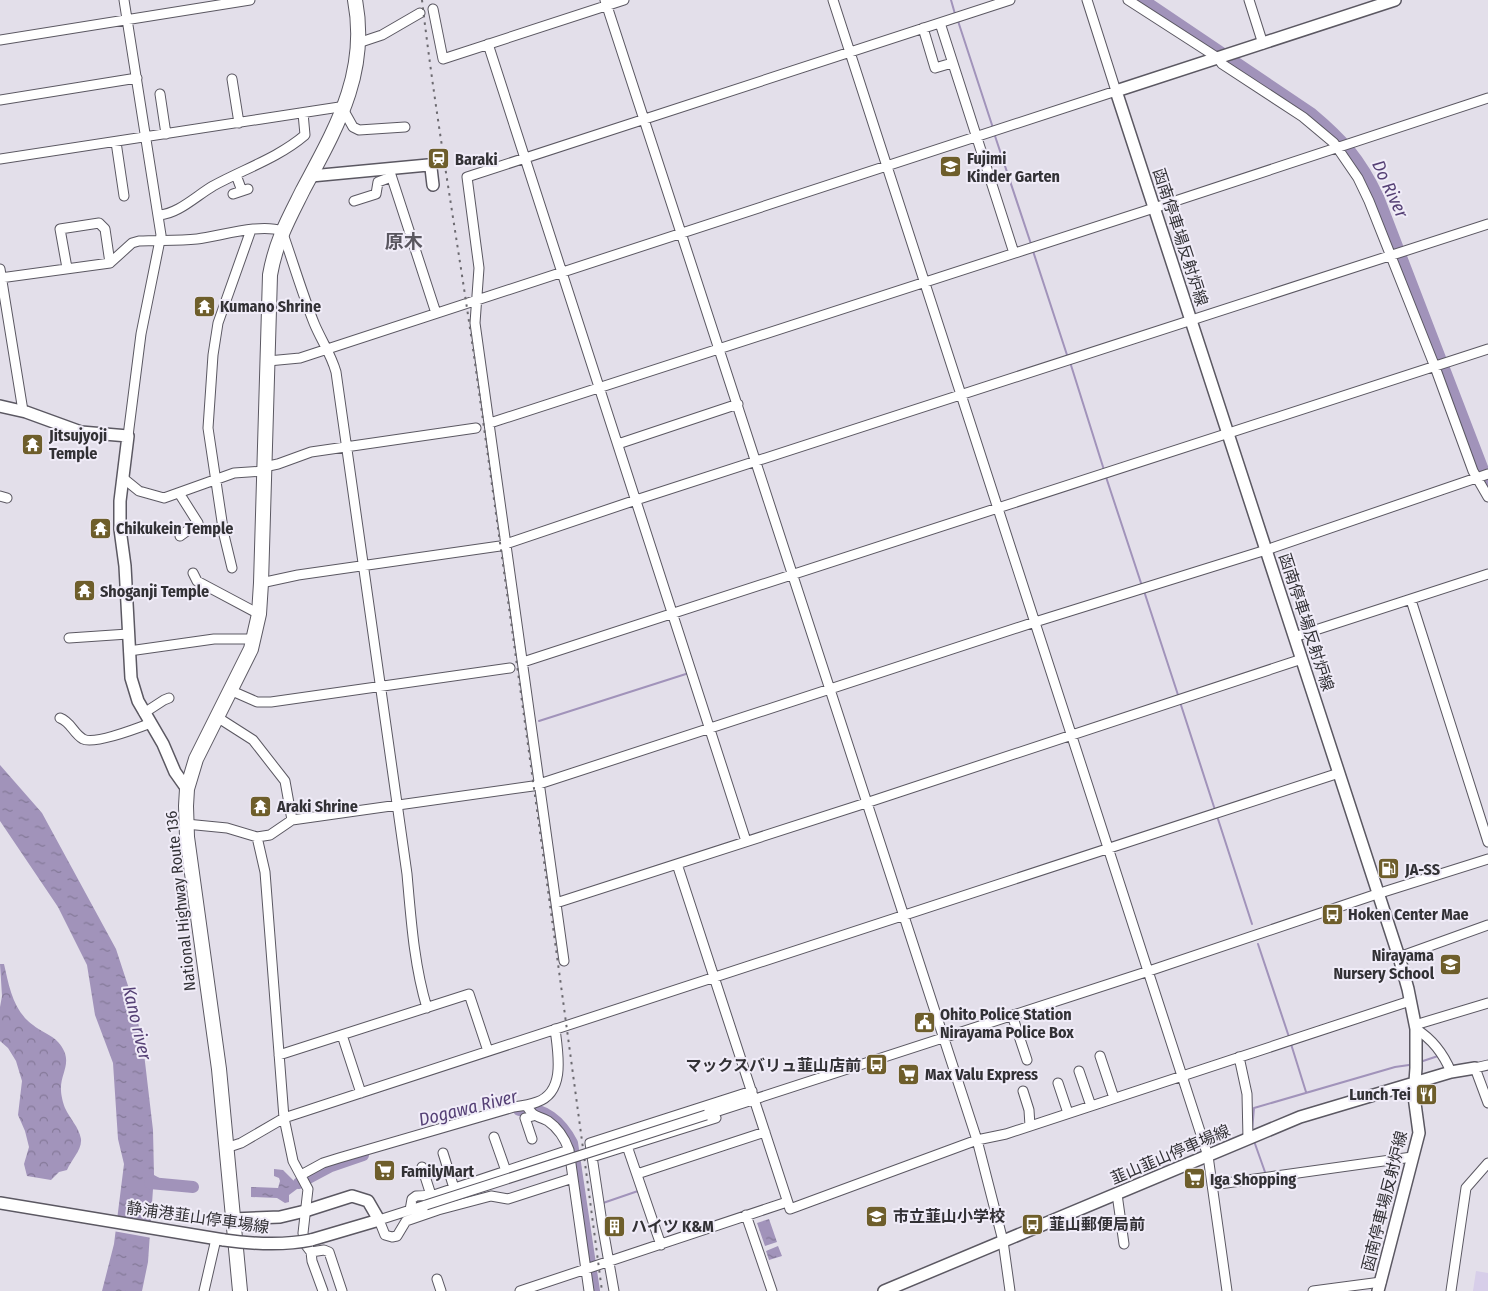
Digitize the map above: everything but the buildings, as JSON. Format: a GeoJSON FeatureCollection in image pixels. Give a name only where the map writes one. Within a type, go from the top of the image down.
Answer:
{"type":"FeatureCollection","features":[{"type":"Feature","properties":{"kind":"highway","name":"National Highway Route 136"},"geometry":{"type":"LineString","coordinates":[[240,1291],[219,1069],[186,824],[188,789],[196,759],[232,691],[254,639],[259,614],[261,583],[270,275],[282,231],[345,109],[357,67],[358,43],[355,0]]}},
{"type":"Feature","properties":{"kind":"main road"},"geometry":{"type":"LineString","coordinates":[[1116,91],[1391,1]]}},
{"type":"Feature","properties":{"kind":"main road","name":"函南停車場反射炉線"},"geometry":{"type":"LineString","coordinates":[[1116,91],[1399,957],[1410,1002],[1415,1027],[1415,1106],[1418,1132],[1380,1286]]}},
{"type":"Feature","properties":{"kind":"main road"},"geometry":{"type":"LineString","coordinates":[[311,176],[390,173],[430,166],[433,185]]}},
{"type":"Feature","properties":{"kind":"main road"},"geometry":{"type":"LineString","coordinates":[[0,406],[81,432],[128,436],[120,501],[120,529],[125,566],[129,651],[134,690],[144,713],[163,744],[175,772],[188,789]]}},
{"type":"Feature","properties":{"kind":"main road","name":"韮山韮山停車場線"},"geometry":{"type":"LineString","coordinates":[[884,1291],[1300,1117],[1415,1082],[1451,1072],[1475,1068]]}},
{"type":"Feature","properties":{"kind":"main road","name":"静浦港韮山停車場線"},"geometry":{"type":"LineString","coordinates":[[1,1204],[263,1244],[311,1246],[379,1220],[368,1201],[352,1196],[280,1217],[233,1219]]}},
{"type":"Feature","properties":{"kind":"street"},"geometry":{"type":"LineString","coordinates":[[124,0],[162,239],[141,334],[128,436]]}},
{"type":"Feature","properties":{"kind":"street"},"geometry":{"type":"LineString","coordinates":[[0,40],[127,18],[250,0]]}},
{"type":"Feature","properties":{"kind":"street"},"geometry":{"type":"LineString","coordinates":[[433,9],[443,59],[606,3],[624,0]]}},
{"type":"Feature","properties":{"kind":"street"},"geometry":{"type":"LineString","coordinates":[[833,0],[1208,1156],[1227,1291]]}},
{"type":"Feature","properties":{"kind":"street"},"geometry":{"type":"LineString","coordinates":[[564,961],[475,323],[479,268],[467,177],[1010,0]]}},
{"type":"Feature","properties":{"kind":"street"},"geometry":{"type":"LineString","coordinates":[[268,362],[294,360],[1116,91],[1087,0]]}},
{"type":"Feature","properties":{"kind":"street"},"geometry":{"type":"LineString","coordinates":[[1128,0],[1218,58],[1222,64],[1303,117],[1339,148],[1362,186],[1435,367],[1473,471],[1488,497]]}},
{"type":"Feature","properties":{"kind":"street"},"geometry":{"type":"LineString","coordinates":[[1249,0],[1263,44]]}},
{"type":"Feature","properties":{"kind":"street"},"geometry":{"type":"LineString","coordinates":[[606,3],[976,1140],[1003,1241],[1010,1291]]}},
{"type":"Feature","properties":{"kind":"street"},"geometry":{"type":"LineString","coordinates":[[358,43],[382,35],[420,12]]}},
{"type":"Feature","properties":{"kind":"street"},"geometry":{"type":"LineString","coordinates":[[940,23],[1014,253]]}},
{"type":"Feature","properties":{"kind":"street"},"geometry":{"type":"LineString","coordinates":[[923,28],[935,68],[952,63]]}},
{"type":"Feature","properties":{"kind":"street"},"geometry":{"type":"LineString","coordinates":[[488,44],[746,841]]}},
{"type":"Feature","properties":{"kind":"street"},"geometry":{"type":"LineString","coordinates":[[0,100],[137,78]]}},
{"type":"Feature","properties":{"kind":"street"},"geometry":{"type":"LineString","coordinates":[[232,80],[239,122]]}},
{"type":"Feature","properties":{"kind":"street"},"geometry":{"type":"LineString","coordinates":[[160,94],[166,134]]}},
{"type":"Feature","properties":{"kind":"street"},"geometry":{"type":"LineString","coordinates":[[490,423],[1488,98]]}},
{"type":"Feature","properties":{"kind":"street"},"geometry":{"type":"LineString","coordinates":[[0,159],[239,122],[345,109],[356,129],[405,127]]}},
{"type":"Feature","properties":{"kind":"street"},"geometry":{"type":"LineString","coordinates":[[159,215],[171,213],[212,186],[286,149],[305,135],[303,113]]}},
{"type":"Feature","properties":{"kind":"street"},"geometry":{"type":"LineString","coordinates":[[116,142],[124,196]]}},
{"type":"Feature","properties":{"kind":"street"},"geometry":{"type":"LineString","coordinates":[[354,201],[376,194],[378,182],[390,173],[436,312]]}},
{"type":"Feature","properties":{"kind":"street"},"geometry":{"type":"LineString","coordinates":[[236,175],[241,191]]}},
{"type":"Feature","properties":{"kind":"street"},"geometry":{"type":"LineString","coordinates":[[67,268],[60,229],[99,223],[105,229],[110,263]]}},
{"type":"Feature","properties":{"kind":"street"},"geometry":{"type":"LineString","coordinates":[[261,583],[298,575],[506,544],[636,500],[1488,224]]}},
{"type":"Feature","properties":{"kind":"street"},"geometry":{"type":"LineString","coordinates":[[23,412],[0,275],[110,263],[132,243],[162,239],[198,238],[251,230],[274,229],[282,231],[314,321],[330,354],[336,372],[407,874],[420,983],[427,1008]]}},
{"type":"Feature","properties":{"kind":"street"},"geometry":{"type":"LineString","coordinates":[[232,568],[224,536],[208,428],[216,331],[251,230]]}},
{"type":"Feature","properties":{"kind":"street"},"geometry":{"type":"LineString","coordinates":[[523,662],[1488,350]]}},
{"type":"Feature","properties":{"kind":"street"},"geometry":{"type":"LineString","coordinates":[[618,444],[738,404]]}},
{"type":"Feature","properties":{"kind":"street"},"geometry":{"type":"LineString","coordinates":[[123,478],[136,489],[160,498],[167,498],[216,480],[243,472],[264,469],[311,452],[476,428]]}},
{"type":"Feature","properties":{"kind":"street"},"geometry":{"type":"LineString","coordinates":[[186,824],[227,828],[257,837],[270,835],[292,820],[526,788],[1035,622],[1266,550],[1488,474]]}},
{"type":"Feature","properties":{"kind":"street"},"geometry":{"type":"LineString","coordinates":[[179,494],[198,523],[180,536]]}},
{"type":"Feature","properties":{"kind":"street"},"geometry":{"type":"LineString","coordinates":[[193,573],[197,581],[259,614]]}},
{"type":"Feature","properties":{"kind":"street"},"geometry":{"type":"LineString","coordinates":[[1294,637],[1488,574]]}},
{"type":"Feature","properties":{"kind":"street"},"geometry":{"type":"LineString","coordinates":[[1411,600],[1488,842]]}},
{"type":"Feature","properties":{"kind":"street"},"geometry":{"type":"LineString","coordinates":[[70,638],[128,634]]}},
{"type":"Feature","properties":{"kind":"street"},"geometry":{"type":"LineString","coordinates":[[129,651],[214,639],[254,639]]}},
{"type":"Feature","properties":{"kind":"street"},"geometry":{"type":"LineString","coordinates":[[556,902],[866,803],[1302,659]]}},
{"type":"Feature","properties":{"kind":"street"},"geometry":{"type":"LineString","coordinates":[[232,691],[252,701],[263,702],[510,668]]}},
{"type":"Feature","properties":{"kind":"street"},"geometry":{"type":"LineString","coordinates":[[144,713],[169,698]]}},
{"type":"Feature","properties":{"kind":"street"},"geometry":{"type":"LineString","coordinates":[[218,717],[253,740],[285,781],[292,820]]}},
{"type":"Feature","properties":{"kind":"street"},"geometry":{"type":"LineString","coordinates":[[60,718],[69,723],[82,738],[90,741],[116,735],[151,723]]}},
{"type":"Feature","properties":{"kind":"street"},"geometry":{"type":"LineString","coordinates":[[226,1148],[241,1143],[284,1118],[1339,774]]}},
{"type":"Feature","properties":{"kind":"street"},"geometry":{"type":"LineString","coordinates":[[257,837],[265,872],[284,1118],[293,1161],[307,1186],[303,1237],[306,1246],[329,1252],[342,1291]]}},
{"type":"Feature","properties":{"kind":"street"},"geometry":{"type":"LineString","coordinates":[[614,1291],[590,1143],[943,1037],[1488,859]]}},
{"type":"Feature","properties":{"kind":"street"},"geometry":{"type":"LineString","coordinates":[[677,864],[790,1209],[976,1140],[1006,1134],[1410,1002]]}},
{"type":"Feature","properties":{"kind":"street"},"geometry":{"type":"LineString","coordinates":[[1399,957],[1488,925]]}},
{"type":"Feature","properties":{"kind":"street"},"geometry":{"type":"LineString","coordinates":[[279,1055],[469,994],[488,1051]]}},
{"type":"Feature","properties":{"kind":"street"},"geometry":{"type":"LineString","coordinates":[[1415,1027],[1488,1003]]}},
{"type":"Feature","properties":{"kind":"street"},"geometry":{"type":"LineString","coordinates":[[1012,1015],[1027,1060]]}},
{"type":"Feature","properties":{"kind":"street"},"geometry":{"type":"LineString","coordinates":[[1415,1027],[1440,1051],[1451,1072]]}},
{"type":"Feature","properties":{"kind":"street"},"geometry":{"type":"LineString","coordinates":[[532,1139],[525,1118],[529,1110],[552,1089],[558,1078],[559,1056],[555,1029]]}},
{"type":"Feature","properties":{"kind":"street"},"geometry":{"type":"LineString","coordinates":[[342,1035],[362,1093]]}},
{"type":"Feature","properties":{"kind":"street"},"geometry":{"type":"LineString","coordinates":[[1100,1056],[1114,1098]]}},
{"type":"Feature","properties":{"kind":"street"},"geometry":{"type":"LineString","coordinates":[[1239,1057],[1247,1094],[1248,1139]]}},
{"type":"Feature","properties":{"kind":"street"},"geometry":{"type":"LineString","coordinates":[[1488,1065],[1475,1068],[1488,1103]]}},
{"type":"Feature","properties":{"kind":"street"},"geometry":{"type":"LineString","coordinates":[[1079,1070],[1091,1106]]}},
{"type":"Feature","properties":{"kind":"street"},"geometry":{"type":"LineString","coordinates":[[1058,1083],[1068,1113]]}},
{"type":"Feature","properties":{"kind":"street"},"geometry":{"type":"LineString","coordinates":[[1023,1091],[1029,1110],[1030,1126]]}},
{"type":"Feature","properties":{"kind":"street"},"geometry":{"type":"LineString","coordinates":[[573,1178],[508,1199],[491,1196],[438,1210],[406,1221],[399,1234],[394,1237],[385,1235],[379,1220],[728,1108],[754,1095]]}},
{"type":"Feature","properties":{"kind":"street"},"geometry":{"type":"LineString","coordinates":[[301,1176],[323,1163],[514,1107],[529,1110],[554,1126],[563,1137],[569,1150],[589,1268],[589,1291]]}},
{"type":"Feature","properties":{"kind":"street"},"geometry":{"type":"LineString","coordinates":[[592,1157],[725,1115],[728,1112],[728,1108]]}},
{"type":"Feature","properties":{"kind":"street"},"geometry":{"type":"LineString","coordinates":[[637,1174],[765,1132]]}},
{"type":"Feature","properties":{"kind":"street"},"geometry":{"type":"LineString","coordinates":[[494,1136],[506,1171]]}},
{"type":"Feature","properties":{"kind":"street"},"geometry":{"type":"LineString","coordinates":[[627,1146],[661,1245]]}},
{"type":"Feature","properties":{"kind":"street"},"geometry":{"type":"LineString","coordinates":[[410,1210],[412,1199],[416,1196],[431,1195],[569,1150]]}},
{"type":"Feature","properties":{"kind":"street"},"geometry":{"type":"LineString","coordinates":[[443,1153],[454,1188]]}},
{"type":"Feature","properties":{"kind":"street"},"geometry":{"type":"LineString","coordinates":[[1212,1185],[1412,1157]]}},
{"type":"Feature","properties":{"kind":"street"},"geometry":{"type":"LineString","coordinates":[[1451,1291],[1466,1188],[1488,1163]]}},
{"type":"Feature","properties":{"kind":"street"},"geometry":{"type":"LineString","coordinates":[[422,1167],[431,1195]]}},
{"type":"Feature","properties":{"kind":"street"},"geometry":{"type":"LineString","coordinates":[[1117,1194],[1124,1244]]}},
{"type":"Feature","properties":{"kind":"street"},"geometry":{"type":"LineString","coordinates":[[520,1291],[787,1202]]}},
{"type":"Feature","properties":{"kind":"street"},"geometry":{"type":"LineString","coordinates":[[746,1216],[772,1291]]}},
{"type":"Feature","properties":{"kind":"street"},"geometry":{"type":"LineString","coordinates":[[204,1291],[215,1238]]}},
{"type":"Feature","properties":{"kind":"street"},"geometry":{"type":"LineString","coordinates":[[311,1246],[312,1261],[323,1291]]}},
{"type":"Feature","properties":{"kind":"street"},"geometry":{"type":"LineString","coordinates":[[437,1279],[441,1291]]}},
{"type":"Feature","properties":{"kind":"street"},"geometry":{"type":"LineString","coordinates":[[1313,1291],[1380,1286]]}},
{"type":"Feature","properties":{"kind":"green space"},"geometry":{"type":"Polygon","coordinates":[[[0,964],[4,964],[13,997],[21,1013],[33,1025],[58,1042],[66,1055],[66,1066],[61,1084],[62,1097],[65,1108],[78,1131],[81,1143],[67,1170],[59,1172],[51,1180],[27,1176],[24,1164],[29,1147],[18,1115],[22,1081],[16,1061],[8,1048],[0,1041],[0,1007],[2,996],[0,964]]]}},
{"type":"Feature","properties":{"kind":"shaded area"},"geometry":{"type":"Polygon","coordinates":[[[1476,1271],[1488,1273],[1488,1291],[1473,1291],[1476,1271]]]}},
{"type":"Feature","properties":{"kind":"water","name":"Kano river"},"geometry":{"type":"Polygon","coordinates":[[[0,765],[42,813],[116,949],[134,1004],[143,1045],[153,1130],[154,1175],[165,1181],[164,1186],[153,1189],[148,1262],[142,1291],[102,1291],[114,1244],[124,1164],[118,1139],[113,1063],[95,1015],[87,965],[58,907],[0,821],[0,765]]]}},
{"type":"Feature","properties":{"kind":"water"},"geometry":{"type":"Polygon","coordinates":[[[274,1169],[283,1170],[295,1182],[311,1173],[313,1177],[289,1195],[289,1202],[285,1203],[277,1198],[251,1197],[251,1187],[278,1188],[280,1181],[279,1178],[274,1176],[274,1169]]]}},
{"type":"Feature","properties":{"kind":"water"},"geometry":{"type":"Polygon","coordinates":[[[769,1219],[777,1242],[765,1246],[757,1223],[769,1219]]]}},
{"type":"Feature","properties":{"kind":"water"},"geometry":{"type":"Polygon","coordinates":[[[778,1246],[782,1256],[769,1260],[766,1251],[778,1246]]]}},
{"type":"Feature","properties":{"kind":"pier"},"geometry":{"type":"Polygon","coordinates":[[[113,1228],[152,1234],[152,1238],[113,1231],[113,1228]]]}},
{"type":"Feature","properties":{"kind":"waterway"},"geometry":{"type":"LineString","coordinates":[[951,0],[955,14]]}},
{"type":"Feature","properties":{"kind":"waterway","name":"Do River"},"geometry":{"type":"LineString","coordinates":[[1143,0],[1312,114],[1350,151],[1378,197],[1488,483]]}},
{"type":"Feature","properties":{"kind":"waterway"},"geometry":{"type":"LineString","coordinates":[[958,21],[993,128]]}},
{"type":"Feature","properties":{"kind":"waterway"},"geometry":{"type":"LineString","coordinates":[[995,136],[1031,244]]}},
{"type":"Feature","properties":{"kind":"waterway"},"geometry":{"type":"LineString","coordinates":[[1033,251],[1068,358]]}},
{"type":"Feature","properties":{"kind":"waterway"},"geometry":{"type":"LineString","coordinates":[[1070,362],[1104,470]]}},
{"type":"Feature","properties":{"kind":"waterway"},"geometry":{"type":"LineString","coordinates":[[1106,477],[1142,586]]}},
{"type":"Feature","properties":{"kind":"waterway"},"geometry":{"type":"LineString","coordinates":[[1144,591],[1179,698]]}},
{"type":"Feature","properties":{"kind":"waterway"},"geometry":{"type":"LineString","coordinates":[[539,721],[689,673]]}},
{"type":"Feature","properties":{"kind":"waterway"},"geometry":{"type":"LineString","coordinates":[[1180,702],[1215,810]]}},
{"type":"Feature","properties":{"kind":"waterway"},"geometry":{"type":"LineString","coordinates":[[1217,816],[1252,924]]}},
{"type":"Feature","properties":{"kind":"waterway"},"geometry":{"type":"LineString","coordinates":[[1258,944],[1289,1037]]}},
{"type":"Feature","properties":{"kind":"waterway"},"geometry":{"type":"LineString","coordinates":[[1291,1044],[1306,1092]]}},
{"type":"Feature","properties":{"kind":"waterway"},"geometry":{"type":"LineString","coordinates":[[1420,1062],[1438,1056]]}},
{"type":"Feature","properties":{"kind":"waterway"},"geometry":{"type":"LineString","coordinates":[[1252,1131],[1254,1108],[1395,1067],[1409,1065]]}},
{"type":"Feature","properties":{"kind":"waterway","name":"Dogawa River"},"geometry":{"type":"LineString","coordinates":[[519,1110],[528,1109],[551,1117],[563,1128],[572,1143],[594,1291]]}},
{"type":"Feature","properties":{"kind":"waterway"},"geometry":{"type":"LineString","coordinates":[[1254,1141],[1265,1172]]}},
{"type":"Feature","properties":{"kind":"waterway","name":"Dogawa River"},"geometry":{"type":"LineString","coordinates":[[299,1183],[331,1166],[363,1155]]}},
{"type":"Feature","properties":{"kind":"waterway","name":"Dogawa River"},"geometry":{"type":"LineString","coordinates":[[150,1183],[193,1187]]}},
{"type":"Feature","properties":{"kind":"waterway"},"geometry":{"type":"LineString","coordinates":[[603,1203],[638,1191]]}},
{"type":"Feature","properties":{"kind":"railway"},"geometry":{"type":"LineString","coordinates":[[422,0],[475,363],[602,1291]]}},
{"type":"Feature","properties":{"kind":"place","name":"Baraki"},"geometry":{"type":"Point","coordinates":[439,159]}},
{"type":"Feature","properties":{"kind":"place","name":"Fujimi Kinder Garten"},"geometry":{"type":"Point","coordinates":[951,167]}},
{"type":"Feature","properties":{"kind":"place","name":"Kumano Shrine"},"geometry":{"type":"Point","coordinates":[204,306]}},
{"type":"Feature","properties":{"kind":"place","name":"Jitsujyoji Temple"},"geometry":{"type":"Point","coordinates":[33,444]}},
{"type":"Feature","properties":{"kind":"place","name":"Chikukein Temple"},"geometry":{"type":"Point","coordinates":[100,528]}},
{"type":"Feature","properties":{"kind":"place","name":"Shoganji Temple"},"geometry":{"type":"Point","coordinates":[84,591]}},
{"type":"Feature","properties":{"kind":"place","name":"Araki Shrine"},"geometry":{"type":"Point","coordinates":[261,806]}},
{"type":"Feature","properties":{"kind":"place","name":"JA-SS"},"geometry":{"type":"Point","coordinates":[1389,869]}},
{"type":"Feature","properties":{"kind":"place","name":"Hoken Center Mae"},"geometry":{"type":"Point","coordinates":[1332,914]}},
{"type":"Feature","properties":{"kind":"place","name":"Nirayama Nursery School"},"geometry":{"type":"Point","coordinates":[1450,964]}},
{"type":"Feature","properties":{"kind":"place","name":"Ohito Police Station Nirayama Police Box"},"geometry":{"type":"Point","coordinates":[924,1023]}},
{"type":"Feature","properties":{"kind":"place","name":"マックスバリュ韮山店前"},"geometry":{"type":"Point","coordinates":[877,1065]}},
{"type":"Feature","properties":{"kind":"place","name":"Max Valu Express"},"geometry":{"type":"Point","coordinates":[909,1074]}},
{"type":"Feature","properties":{"kind":"place","name":"Lunch Tei"},"geometry":{"type":"Point","coordinates":[1427,1094]}},
{"type":"Feature","properties":{"kind":"place","name":"FamilyMart"},"geometry":{"type":"Point","coordinates":[385,1171]}},
{"type":"Feature","properties":{"kind":"place","name":"Iga Shopping"},"geometry":{"type":"Point","coordinates":[1194,1179]}},
{"type":"Feature","properties":{"kind":"place","name":"市立韮山小学校"},"geometry":{"type":"Point","coordinates":[877,1216]}},
{"type":"Feature","properties":{"kind":"place","name":"韮山郵便局前"},"geometry":{"type":"Point","coordinates":[1033,1224]}},
{"type":"Feature","properties":{"kind":"place","name":"ハイツ K&M"},"geometry":{"type":"Point","coordinates":[615,1226]}},
{"type":"Feature","properties":{"kind":"district","name":"原木"},"geometry":{"type":"Point","coordinates":[404,241]}}]}
